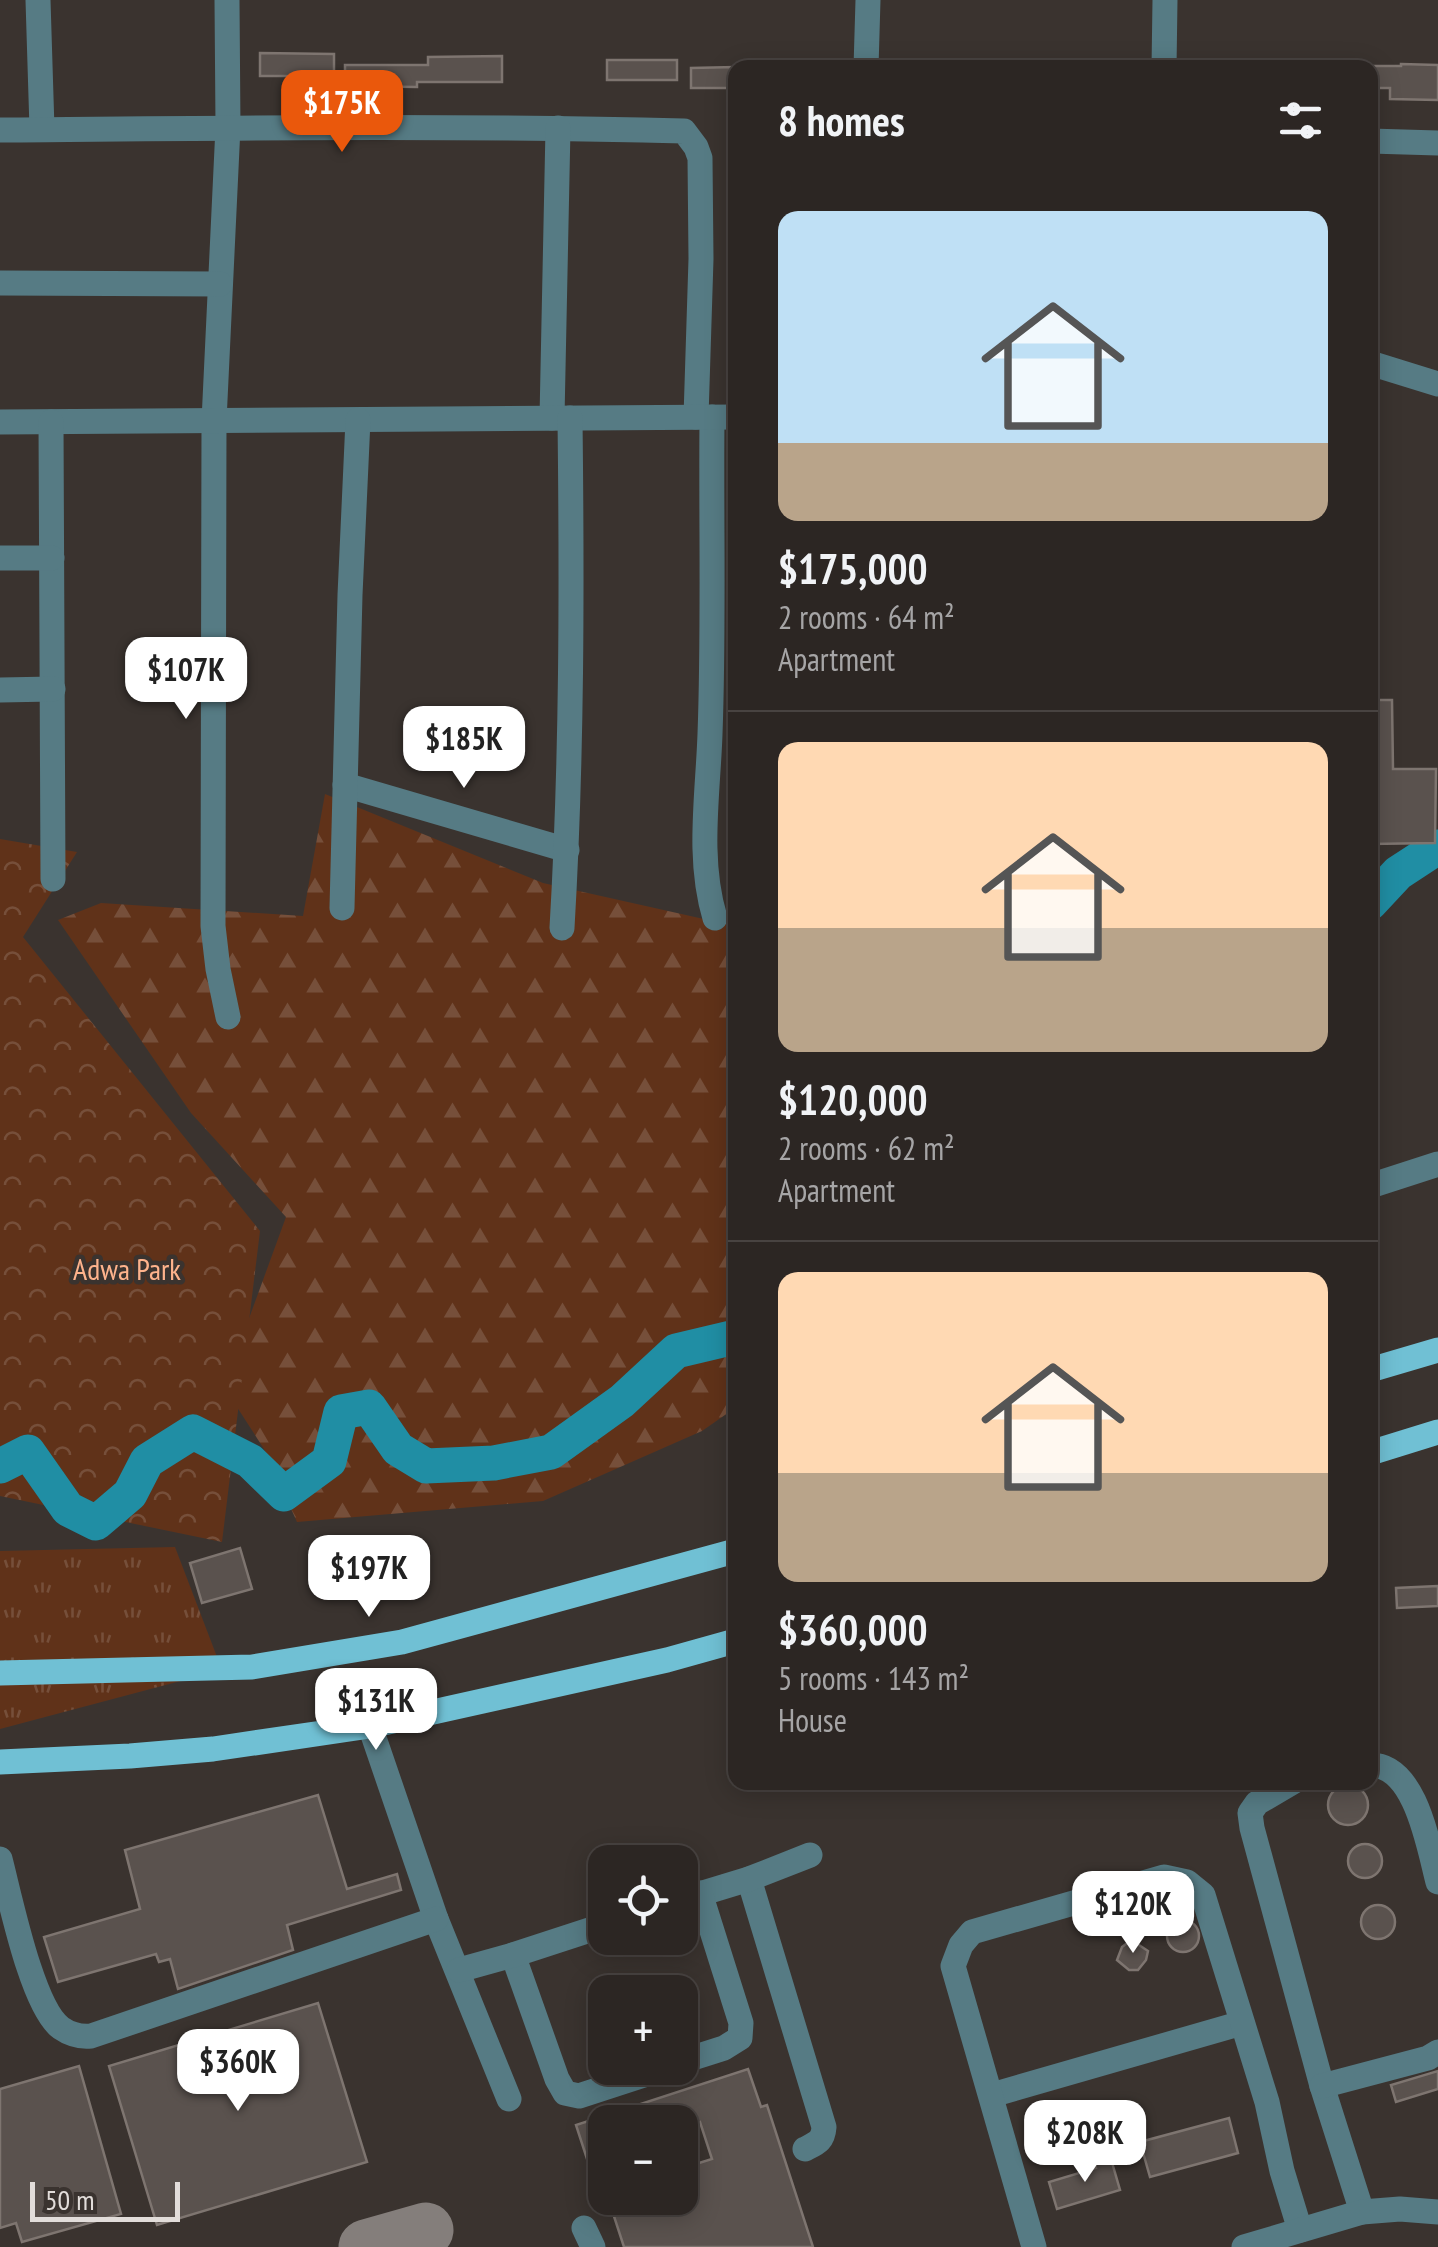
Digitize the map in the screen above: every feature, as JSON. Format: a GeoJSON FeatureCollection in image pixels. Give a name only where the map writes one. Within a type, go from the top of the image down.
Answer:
{"type":"FeatureCollection","features":[{"type":"Feature","properties":{"kind":"main road"},"geometry":{"type":"LineString","coordinates":[[1378,1368],[1438,1350]]}},
{"type":"Feature","properties":{"kind":"main road"},"geometry":{"type":"LineString","coordinates":[[1378,1451],[1438,1432]]}},
{"type":"Feature","properties":{"kind":"main road"},"geometry":{"type":"LineString","coordinates":[[0,1673],[271,1664],[402,1642],[728,1553]]}},
{"type":"Feature","properties":{"kind":"main road"},"geometry":{"type":"LineString","coordinates":[[0,1762],[214,1748],[370,1726],[728,1643]]}},
{"type":"Feature","properties":{"kind":"street"},"geometry":{"type":"LineString","coordinates":[[38,0],[42,130]]}},
{"type":"Feature","properties":{"kind":"street"},"geometry":{"type":"LineString","coordinates":[[227,0],[228,127],[214,420],[213,926],[228,1017]]}},
{"type":"Feature","properties":{"kind":"street"},"geometry":{"type":"LineString","coordinates":[[866,60],[868,0]]}},
{"type":"Feature","properties":{"kind":"street"},"geometry":{"type":"LineString","coordinates":[[1164,60],[1165,0]]}},
{"type":"Feature","properties":{"kind":"street"},"geometry":{"type":"LineString","coordinates":[[0,130],[228,127],[684,132],[700,158],[700,259],[714,417],[710,734],[705,821],[708,894],[715,918]]}},
{"type":"Feature","properties":{"kind":"street"},"geometry":{"type":"LineString","coordinates":[[558,128],[561,418],[572,604],[562,928]]}},
{"type":"Feature","properties":{"kind":"street"},"geometry":{"type":"LineString","coordinates":[[1378,141],[1438,143]]}},
{"type":"Feature","properties":{"kind":"street"},"geometry":{"type":"LineString","coordinates":[[0,283],[220,284]]}},
{"type":"Feature","properties":{"kind":"street"},"geometry":{"type":"LineString","coordinates":[[1378,365],[1438,384]]}},
{"type":"Feature","properties":{"kind":"street"},"geometry":{"type":"LineString","coordinates":[[0,422],[714,417]]}},
{"type":"Feature","properties":{"kind":"street"},"geometry":{"type":"LineString","coordinates":[[342,908],[358,420]]}},
{"type":"Feature","properties":{"kind":"street"},"geometry":{"type":"LineString","coordinates":[[51,422],[53,878]]}},
{"type":"Feature","properties":{"kind":"street"},"geometry":{"type":"LineString","coordinates":[[0,558],[52,558]]}},
{"type":"Feature","properties":{"kind":"street"},"geometry":{"type":"LineString","coordinates":[[0,690],[52,689]]}},
{"type":"Feature","properties":{"kind":"street"},"geometry":{"type":"LineString","coordinates":[[345,785],[566,850]]}},
{"type":"Feature","properties":{"kind":"street"},"geometry":{"type":"LineString","coordinates":[[1378,1183],[1438,1164]]}},
{"type":"Feature","properties":{"kind":"street"},"geometry":{"type":"LineString","coordinates":[[370,1726],[436,1919],[508,2099]]}},
{"type":"Feature","properties":{"kind":"street"},"geometry":{"type":"LineString","coordinates":[[1378,1765],[1391,1772],[1412,1794],[1438,1882]]}},
{"type":"Feature","properties":{"kind":"street"},"geometry":{"type":"LineString","coordinates":[[1278,1790],[1256,1802],[1250,1813],[1322,2086],[1362,2212]]}},
{"type":"Feature","properties":{"kind":"street"},"geometry":{"type":"LineString","coordinates":[[698,1894],[749,1880],[810,1855]]}},
{"type":"Feature","properties":{"kind":"street"},"geometry":{"type":"LineString","coordinates":[[0,1859],[10,1936],[58,2026],[79,2037],[436,1919]]}},
{"type":"Feature","properties":{"kind":"street"},"geometry":{"type":"LineString","coordinates":[[1034,2247],[953,1966],[960,1945],[972,1932],[1164,1877],[1187,1882],[1203,1895],[1267,2102],[1300,2230]]}},
{"type":"Feature","properties":{"kind":"street"},"geometry":{"type":"LineString","coordinates":[[749,1880],[824,2127],[819,2142],[805,2148]]}},
{"type":"Feature","properties":{"kind":"street"},"geometry":{"type":"LineString","coordinates":[[698,1916],[741,2023],[740,2038],[698,2056]]}},
{"type":"Feature","properties":{"kind":"street"},"geometry":{"type":"LineString","coordinates":[[458,1970],[588,1931]]}},
{"type":"Feature","properties":{"kind":"street"},"geometry":{"type":"LineString","coordinates":[[513,1955],[565,2093],[579,2096],[612,2085]]}},
{"type":"Feature","properties":{"kind":"street"},"geometry":{"type":"LineString","coordinates":[[992,2095],[1242,2023]]}},
{"type":"Feature","properties":{"kind":"street"},"geometry":{"type":"LineString","coordinates":[[1322,2086],[1438,2052]]}},
{"type":"Feature","properties":{"kind":"street"},"geometry":{"type":"LineString","coordinates":[[1244,2247],[1362,2212],[1438,2212]]}},
{"type":"Feature","properties":{"kind":"green space"},"geometry":{"type":"Polygon","coordinates":[[[325,794],[543,883],[728,924],[728,1413],[702,1431],[543,1501],[297,1522],[264,1449],[224,1387],[286,1217],[191,1113],[58,920],[101,903],[303,916],[325,794]]]}},
{"type":"Feature","properties":{"kind":"green space","name":"Adwa Park"},"geometry":{"type":"Polygon","coordinates":[[[0,839],[77,852],[23,937],[260,1231],[222,1542],[0,1496],[0,839]]]}},
{"type":"Feature","properties":{"kind":"green space"},"geometry":{"type":"Polygon","coordinates":[[[175,1547],[222,1670],[0,1729],[0,1551],[175,1547]]]}},
{"type":"Feature","properties":{"kind":"building"},"geometry":{"type":"Polygon","coordinates":[[[260,53],[334,54],[334,76],[260,76],[260,53]]]}},
{"type":"Feature","properties":{"kind":"building"},"geometry":{"type":"Polygon","coordinates":[[[502,56],[502,82],[345,86],[345,65],[428,65],[428,57],[502,56]]]}},
{"type":"Feature","properties":{"kind":"building"},"geometry":{"type":"Polygon","coordinates":[[[607,60],[677,60],[677,80],[607,80],[607,60]]]}},
{"type":"Feature","properties":{"kind":"building"},"geometry":{"type":"Polygon","coordinates":[[[1438,65],[1438,100],[1390,99],[1390,88],[1378,88],[1378,66],[1438,65]]]}},
{"type":"Feature","properties":{"kind":"building"},"geometry":{"type":"Polygon","coordinates":[[[728,67],[728,88],[691,88],[691,68],[728,67]]]}},
{"type":"Feature","properties":{"kind":"building"},"geometry":{"type":"Polygon","coordinates":[[[1378,700],[1392,700],[1393,769],[1436,769],[1435,843],[1378,844],[1378,700]]]}},
{"type":"Feature","properties":{"kind":"building"},"geometry":{"type":"Polygon","coordinates":[[[240,1548],[252,1589],[202,1603],[190,1563],[240,1548]]]}},
{"type":"Feature","properties":{"kind":"building"},"geometry":{"type":"Polygon","coordinates":[[[1438,1586],[1438,1606],[1397,1608],[1396,1588],[1438,1586]]]}},
{"type":"Feature","properties":{"kind":"building"},"geometry":{"type":"Polygon","coordinates":[[[1336,1790],[1360,1790],[1366,1797],[1366,1813],[1356,1823],[1340,1823],[1330,1813],[1328,1805],[1336,1790]]]}},
{"type":"Feature","properties":{"kind":"building"},"geometry":{"type":"Polygon","coordinates":[[[318,1795],[347,1889],[397,1874],[401,1890],[287,1925],[293,1950],[178,1989],[170,1959],[159,1962],[156,1954],[58,1982],[44,1937],[140,1909],[125,1850],[318,1795]]]}},
{"type":"Feature","properties":{"kind":"building"},"geometry":{"type":"Polygon","coordinates":[[[1365,1844],[1377,1849],[1382,1861],[1377,1873],[1365,1878],[1353,1873],[1348,1861],[1353,1849],[1365,1844]]]}},
{"type":"Feature","properties":{"kind":"building"},"geometry":{"type":"Polygon","coordinates":[[[1378,1905],[1390,1910],[1395,1922],[1390,1934],[1378,1939],[1366,1934],[1361,1922],[1366,1910],[1378,1905]]]}},
{"type":"Feature","properties":{"kind":"building"},"geometry":{"type":"Polygon","coordinates":[[[1183,1920],[1194,1925],[1199,1936],[1194,1947],[1183,1952],[1172,1947],[1167,1936],[1172,1925],[1183,1920]]]}},
{"type":"Feature","properties":{"kind":"building"},"geometry":{"type":"Polygon","coordinates":[[[1136,1943],[1148,1951],[1146,1960],[1138,1970],[1129,1970],[1117,1960],[1122,1947],[1136,1943]]]}},
{"type":"Feature","properties":{"kind":"building"},"geometry":{"type":"Polygon","coordinates":[[[318,2003],[367,2162],[157,2225],[109,2066],[318,2003]]]}},
{"type":"Feature","properties":{"kind":"building"},"geometry":{"type":"Polygon","coordinates":[[[79,2066],[121,2214],[22,2242],[16,2223],[0,2228],[0,2089],[79,2066]]]}},
{"type":"Feature","properties":{"kind":"building"},"geometry":{"type":"Polygon","coordinates":[[[748,2069],[761,2107],[767,2105],[813,2247],[624,2247],[614,2215],[698,2215],[698,2163],[712,2159],[698,2123],[698,2105],[637,2105],[748,2069]]]}},
{"type":"Feature","properties":{"kind":"building"},"geometry":{"type":"Polygon","coordinates":[[[1438,2071],[1438,2089],[1396,2102],[1391,2085],[1438,2071]]]}},
{"type":"Feature","properties":{"kind":"building"},"geometry":{"type":"Polygon","coordinates":[[[1229,2118],[1238,2153],[1150,2177],[1140,2142],[1229,2118]]]}},
{"type":"Feature","properties":{"kind":"building"},"geometry":{"type":"Polygon","coordinates":[[[588,2121],[588,2159],[587,2159],[576,2125],[588,2121]]]}},
{"type":"Feature","properties":{"kind":"building"},"geometry":{"type":"Polygon","coordinates":[[[1111,2159],[1120,2190],[1057,2209],[1049,2182],[1096,2168],[1095,2164],[1111,2159]]]}},
{"type":"Feature","properties":{"kind":"waterway"},"geometry":{"type":"LineString","coordinates":[[1378,894],[1398,873],[1438,847]]}},
{"type":"Feature","properties":{"kind":"waterway"},"geometry":{"type":"LineString","coordinates":[[0,1466],[28,1452],[68,1509],[96,1523],[130,1494],[147,1461],[193,1432],[250,1461],[284,1494],[329,1461],[341,1412],[369,1407],[398,1449],[426,1466],[494,1463],[551,1452],[622,1401],[676,1351],[728,1339]]}},
{"type":"Feature","properties":{"kind":"taxiway"},"geometry":{"type":"LineString","coordinates":[[366,2247],[426,2230]]}}]}
